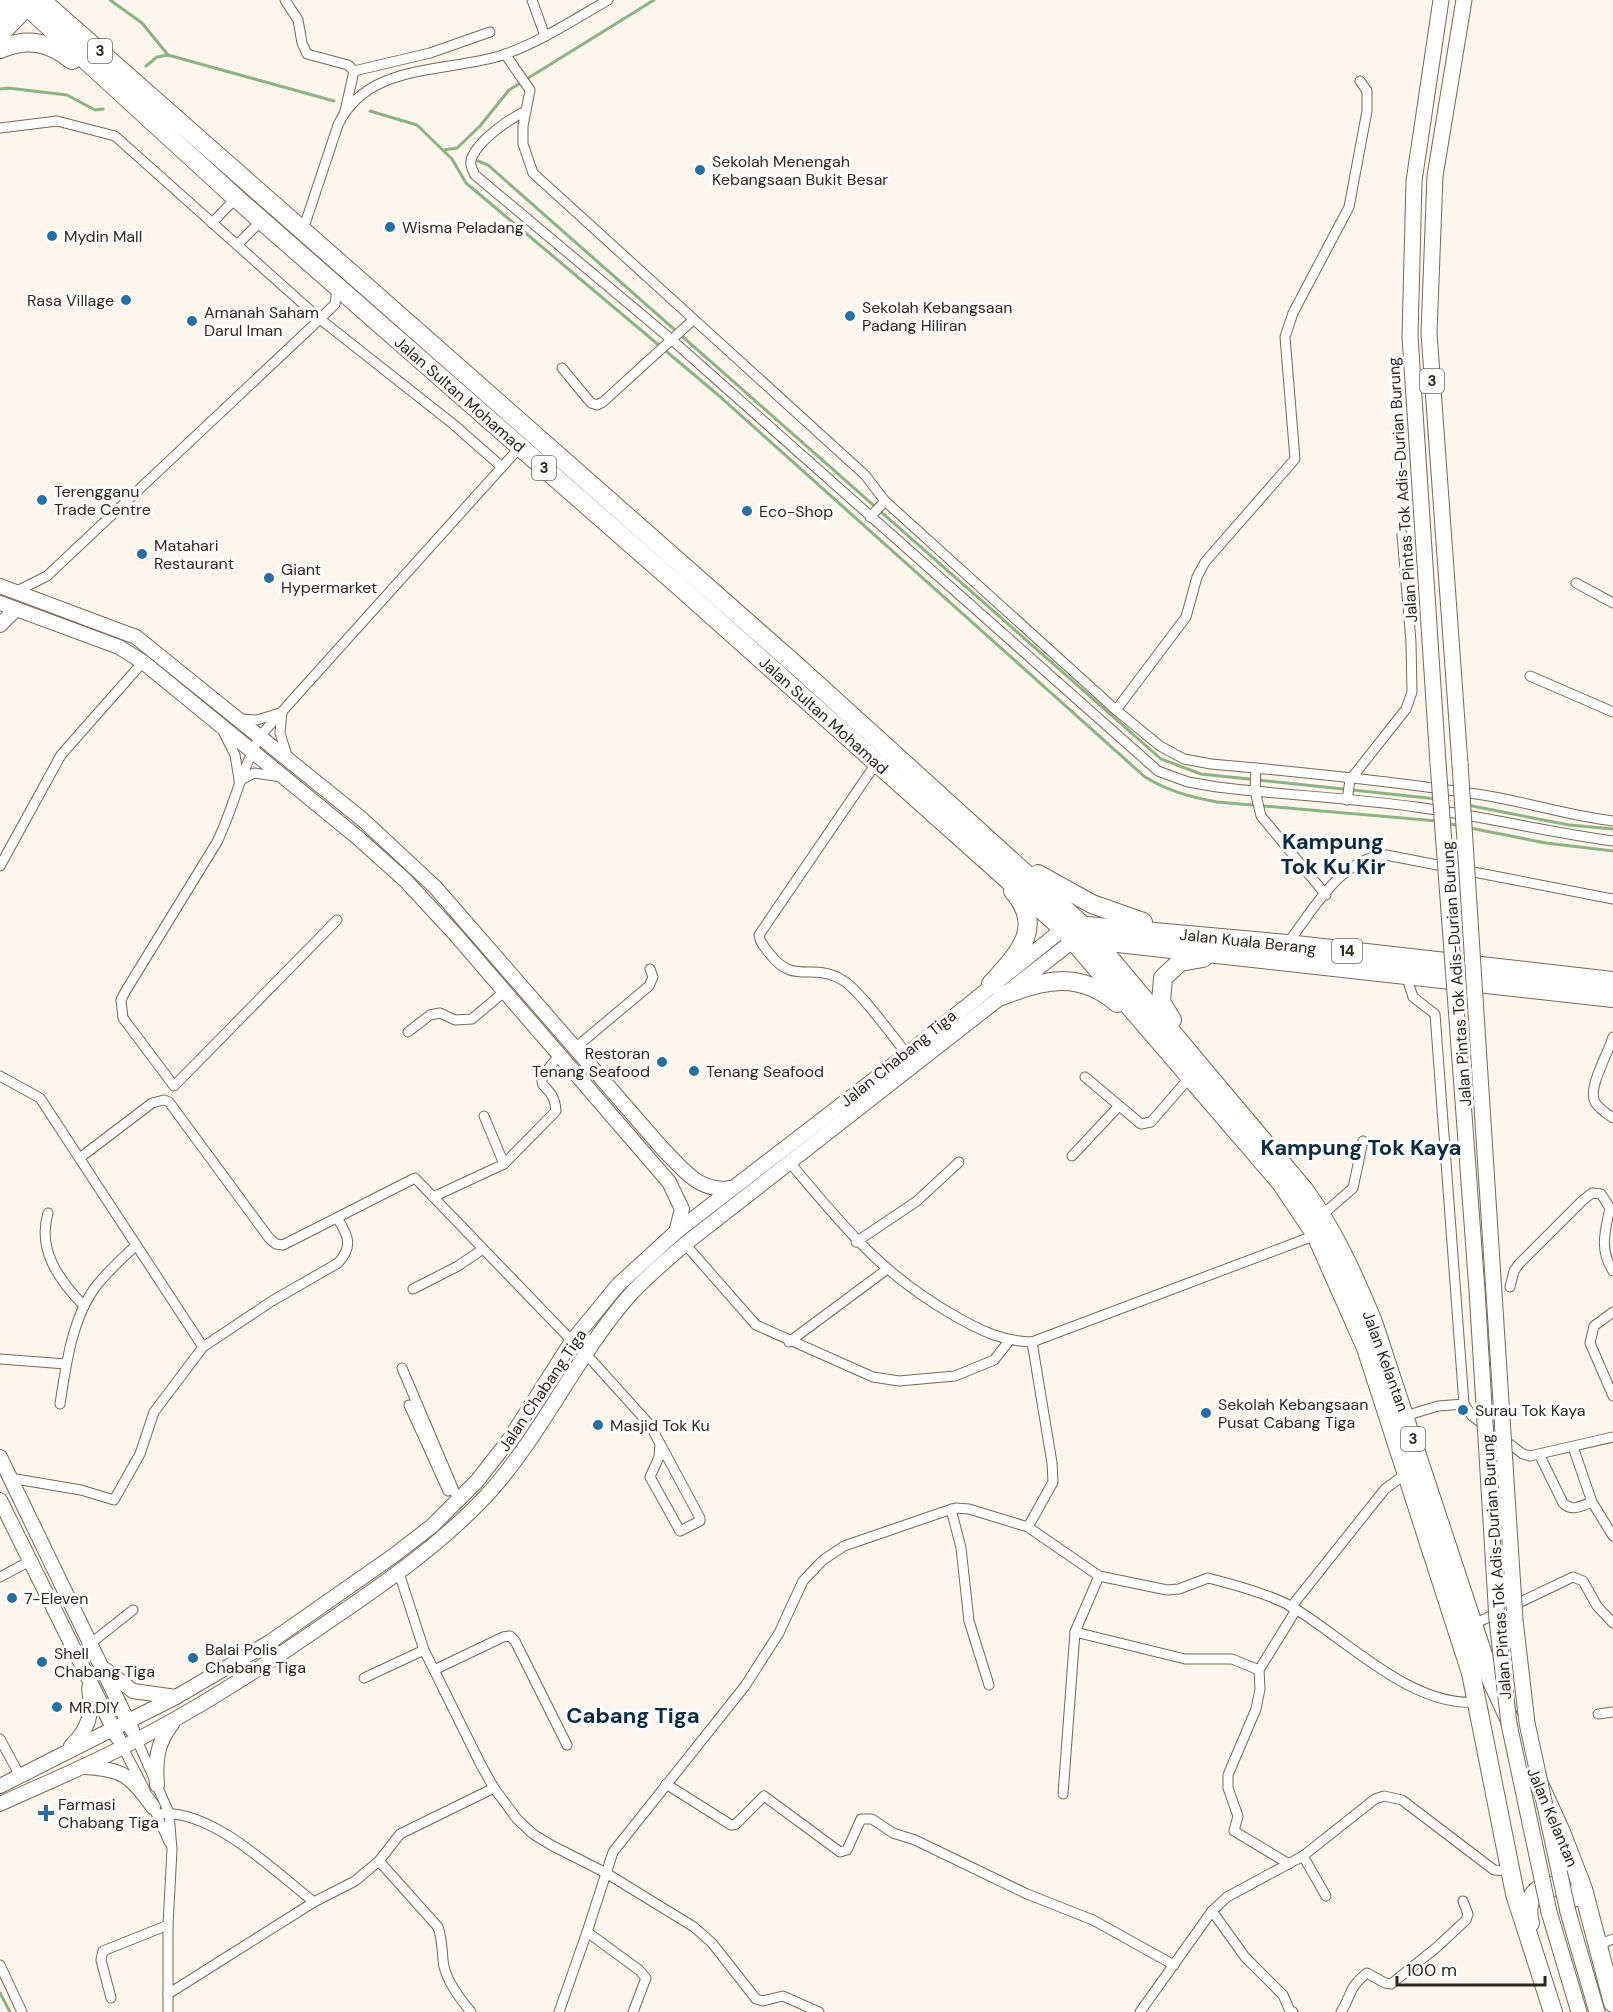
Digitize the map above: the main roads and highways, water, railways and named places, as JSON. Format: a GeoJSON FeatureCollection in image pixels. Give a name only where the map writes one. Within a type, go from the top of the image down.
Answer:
{"type":"FeatureCollection","features":[{"type":"Feature","properties":{"kind":"highway","name":"Jalan Sultan Mohamad"},"geometry":{"type":"LineString","coordinates":[[54,0],[159,101],[799,668],[978,830],[1073,931]]}},
{"type":"Feature","properties":{"kind":"highway","name":"Jalan Sultan Mohamad"},"geometry":{"type":"LineString","coordinates":[[25,1],[159,101]]}},
{"type":"Feature","properties":{"kind":"highway","name":"Jalan Sultan Mohamad"},"geometry":{"type":"LineString","coordinates":[[25,1],[236,198],[984,857],[1073,931]]}},
{"type":"Feature","properties":{"kind":"highway"},"geometry":{"type":"LineString","coordinates":[[0,13],[25,1]]}},
{"type":"Feature","properties":{"kind":"highway"},"geometry":{"type":"LineString","coordinates":[[0,34],[25,1]]}},
{"type":"Feature","properties":{"kind":"highway"},"geometry":{"type":"LineString","coordinates":[[0,49],[15,43],[36,42],[56,48],[146,115]]}},
{"type":"Feature","properties":{"kind":"highway"},"geometry":{"type":"LineString","coordinates":[[978,830],[1017,860],[1072,894],[1115,913],[1183,934]]}},
{"type":"Feature","properties":{"kind":"highway"},"geometry":{"type":"LineString","coordinates":[[984,857],[1019,897],[1028,921],[1021,951],[997,990]]}},
{"type":"Feature","properties":{"kind":"highway","name":"Jalan Kuala Berang"},"geometry":{"type":"LineString","coordinates":[[1073,931],[1183,934],[1613,981]]}},
{"type":"Feature","properties":{"kind":"highway","name":"Jalan Kelantan"},"geometry":{"type":"LineString","coordinates":[[1073,931],[1096,940],[1322,1215],[1369,1312],[1491,1679],[1568,1850],[1601,1944],[1613,2005]]}},
{"type":"Feature","properties":{"kind":"highway","name":"Jalan Kelantan"},"geometry":{"type":"LineString","coordinates":[[1073,931],[1152,1034],[1281,1183],[1316,1235],[1366,1348],[1478,1702],[1520,1915],[1553,2012]]}},
{"type":"Feature","properties":{"kind":"highway","name":"Jalan Kuala Berang"},"geometry":{"type":"LineString","coordinates":[[1096,940],[1613,998]]}},
{"type":"Feature","properties":{"kind":"highway"},"geometry":{"type":"LineString","coordinates":[[1191,1053],[1161,1002],[1163,978],[1180,962],[1195,958],[1250,957]]}},
{"type":"Feature","properties":{"kind":"highway"},"geometry":{"type":"LineString","coordinates":[[997,990],[1043,982],[1089,984],[1103,990],[1152,1034]]}},
{"type":"Feature","properties":{"kind":"highway"},"geometry":{"type":"LineString","coordinates":[[1553,2012],[1528,1917],[1527,1910],[1532,1896],[1543,1887],[1559,1887],[1566,1890],[1601,1944]]}},
{"type":"Feature","properties":{"kind":"main road","name":"Jalan Pintas Tok Adis-Durian Burung"},"geometry":{"type":"LineString","coordinates":[[1442,0],[1414,181],[1410,336],[1438,764],[1477,1290],[1498,1631],[1509,1724],[1550,1912],[1579,2012]]}},
{"type":"Feature","properties":{"kind":"main road","name":"Jalan Pintas Tok Adis-Durian Burung"},"geometry":{"type":"LineString","coordinates":[[1464,0],[1435,176],[1429,333],[1460,764],[1515,1620],[1527,1724],[1568,1912],[1597,2012]]}},
{"type":"Feature","properties":{"kind":"main road"},"geometry":{"type":"LineString","coordinates":[[0,586],[136,637],[260,736],[417,868],[691,1178],[718,1190],[733,1188]]}},
{"type":"Feature","properties":{"kind":"main road"},"geometry":{"type":"LineString","coordinates":[[0,603],[119,647],[143,662],[286,778],[405,880],[560,1055],[675,1192],[682,1209],[676,1232]]}},
{"type":"Feature","properties":{"kind":"main road"},"geometry":{"type":"LineString","coordinates":[[0,625],[16,609]]}},
{"type":"Feature","properties":{"kind":"main road","name":"Jalan Chabang Tiga"},"geometry":{"type":"LineString","coordinates":[[0,1804],[123,1748],[175,1719],[277,1657],[399,1574],[442,1540],[488,1494],[523,1450],[586,1354],[628,1297],[685,1244],[791,1164],[997,990],[1073,931]]}},
{"type":"Feature","properties":{"kind":"main road","name":"Jalan Chabang Tiga"},"geometry":{"type":"LineString","coordinates":[[0,1786],[176,1697],[285,1631],[432,1526],[477,1481],[508,1440],[572,1341],[618,1285],[676,1232],[907,1054],[997,990]]}},
{"type":"Feature","properties":{"kind":"main road"},"geometry":{"type":"LineString","coordinates":[[617,1121],[630,1111]]}},
{"type":"Feature","properties":{"kind":"main road"},"geometry":{"type":"LineString","coordinates":[[0,1457],[137,1740]]}},
{"type":"Feature","properties":{"kind":"main road"},"geometry":{"type":"LineString","coordinates":[[0,1500],[4,1521],[30,1561],[123,1748]]}},
{"type":"Feature","properties":{"kind":"main road"},"geometry":{"type":"LineString","coordinates":[[97,1660],[109,1673],[134,1690],[176,1697]]}},
{"type":"Feature","properties":{"kind":"main road"},"geometry":{"type":"LineString","coordinates":[[60,1756],[83,1735],[89,1722],[91,1708],[88,1680]]}},
{"type":"Feature","properties":{"kind":"main road"},"geometry":{"type":"LineString","coordinates":[[156,1785],[157,1751],[161,1738],[175,1719]]}},
{"type":"Feature","properties":{"kind":"main road"},"geometry":{"type":"LineString","coordinates":[[82,1767],[120,1771],[130,1778],[155,1810]]}},
{"type":"Feature","properties":{"kind":"waterway"},"geometry":{"type":"LineString","coordinates":[[110,0],[142,23],[168,55]]}},
{"type":"Feature","properties":{"kind":"waterway"},"geometry":{"type":"LineString","coordinates":[[444,150],[457,148],[480,126],[509,90],[654,0]]}},
{"type":"Feature","properties":{"kind":"waterway"},"geometry":{"type":"LineString","coordinates":[[146,66],[157,57],[168,55],[334,101]]}},
{"type":"Feature","properties":{"kind":"waterway"},"geometry":{"type":"LineString","coordinates":[[0,89],[67,95],[95,110],[103,109]]}},
{"type":"Feature","properties":{"kind":"waterway"},"geometry":{"type":"LineString","coordinates":[[370,111],[417,125],[452,159],[466,183],[717,394],[1145,777],[1180,793],[1217,802],[1437,821]]}},
{"type":"Feature","properties":{"kind":"waterway"},"geometry":{"type":"LineString","coordinates":[[478,161],[488,165],[1161,759],[1201,774],[1437,799]]}},
{"type":"Feature","properties":{"kind":"waterway"},"geometry":{"type":"LineString","coordinates":[[1467,805],[1569,825],[1613,829]]}},
{"type":"Feature","properties":{"kind":"waterway"},"geometry":{"type":"LineString","coordinates":[[1446,823],[1460,826]]}},
{"type":"Feature","properties":{"kind":"waterway"},"geometry":{"type":"LineString","coordinates":[[1470,828],[1546,843],[1613,851]]}},
{"type":"Feature","properties":{"kind":"waterway"},"geometry":{"type":"LineString","coordinates":[[0,1993],[10,2012]]}},
{"type":"Feature","properties":{"kind":"place","name":"Sekolah Menengah Kebangsaan Bukit Besar"},"geometry":{"type":"Point","coordinates":[700,170]}},
{"type":"Feature","properties":{"kind":"place","name":"Wisma Peladang"},"geometry":{"type":"Point","coordinates":[390,227]}},
{"type":"Feature","properties":{"kind":"place","name":"Mydin Mall"},"geometry":{"type":"Point","coordinates":[52,236]}},
{"type":"Feature","properties":{"kind":"place","name":"Rasa Village"},"geometry":{"type":"Point","coordinates":[126,300]}},
{"type":"Feature","properties":{"kind":"place","name":"Sekolah Kebangsaan Padang Hiliran"},"geometry":{"type":"Point","coordinates":[850,316]}},
{"type":"Feature","properties":{"kind":"place","name":"Amanah Saham Darul Iman"},"geometry":{"type":"Point","coordinates":[192,321]}},
{"type":"Feature","properties":{"kind":"place","name":"Terengganu Trade Centre"},"geometry":{"type":"Point","coordinates":[42,500]}},
{"type":"Feature","properties":{"kind":"place","name":"Eco-Shop"},"geometry":{"type":"Point","coordinates":[747,511]}},
{"type":"Feature","properties":{"kind":"place","name":"Matahari Restaurant"},"geometry":{"type":"Point","coordinates":[142,554]}},
{"type":"Feature","properties":{"kind":"place","name":"Giant Hypermarket"},"geometry":{"type":"Point","coordinates":[269,578]}},
{"type":"Feature","properties":{"kind":"place","name":"Restoran Tenang Seafood"},"geometry":{"type":"Point","coordinates":[662,1062]}},
{"type":"Feature","properties":{"kind":"place","name":"Tenang Seafood"},"geometry":{"type":"Point","coordinates":[694,1071]}},
{"type":"Feature","properties":{"kind":"place","name":"Surau Tok Kaya"},"geometry":{"type":"Point","coordinates":[1463,1410]}},
{"type":"Feature","properties":{"kind":"place","name":"Sekolah Kebangsaan Pusat Cabang Tiga"},"geometry":{"type":"Point","coordinates":[1206,1413]}},
{"type":"Feature","properties":{"kind":"place","name":"Masjid Tok Ku"},"geometry":{"type":"Point","coordinates":[598,1425]}},
{"type":"Feature","properties":{"kind":"place","name":"7-Eleven"},"geometry":{"type":"Point","coordinates":[12,1598]}},
{"type":"Feature","properties":{"kind":"place","name":"Balai Polis Chabang Tiga"},"geometry":{"type":"Point","coordinates":[193,1658]}},
{"type":"Feature","properties":{"kind":"place","name":"Shell Chabang Tiga"},"geometry":{"type":"Point","coordinates":[42,1662]}},
{"type":"Feature","properties":{"kind":"place","name":"MR.DIY"},"geometry":{"type":"Point","coordinates":[57,1707]}},
{"type":"Feature","properties":{"kind":"place","name":"Farmasi Chabang Tiga"},"geometry":{"type":"Point","coordinates":[46,1813]}},
{"type":"Feature","properties":{"kind":"district","name":"Kampung Tok Ku Kir"},"geometry":{"type":"Point","coordinates":[1333,854]}},
{"type":"Feature","properties":{"kind":"district","name":"Kampung Tok Kaya"},"geometry":{"type":"Point","coordinates":[1361,1147]}},
{"type":"Feature","properties":{"kind":"district","name":"Cabang Tiga"},"geometry":{"type":"Point","coordinates":[633,1715]}}]}
